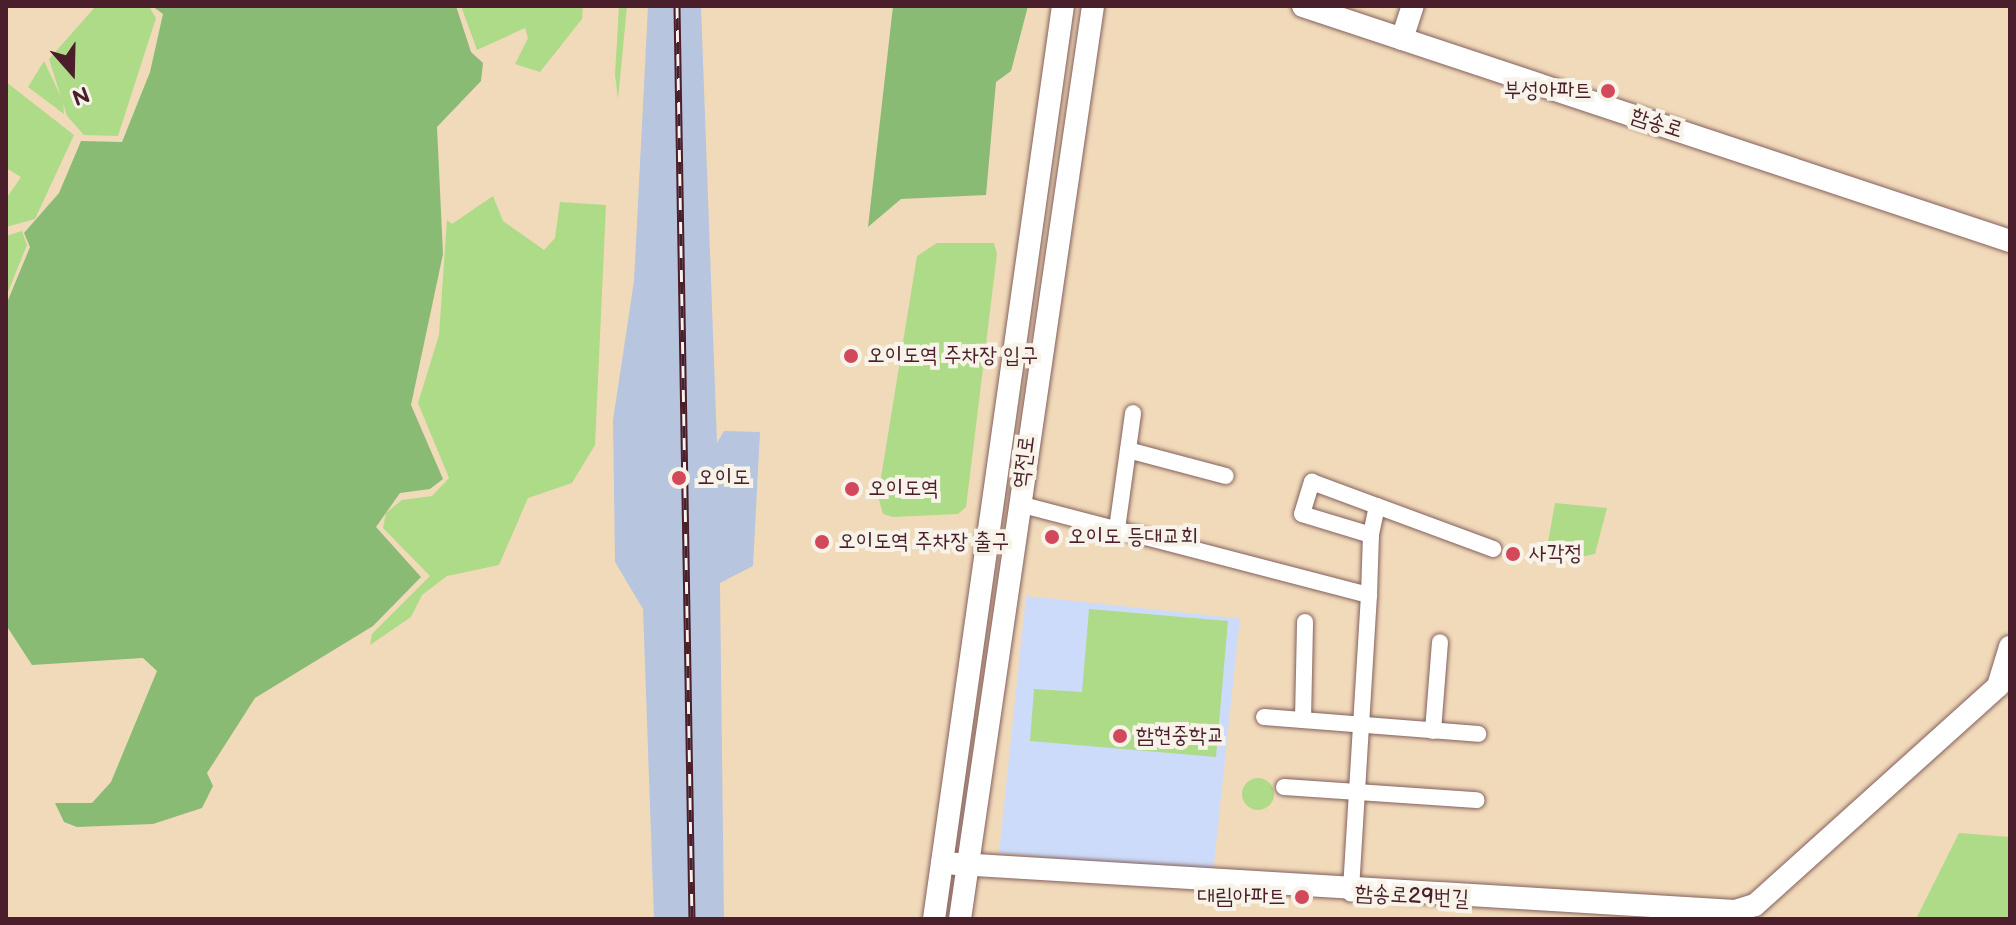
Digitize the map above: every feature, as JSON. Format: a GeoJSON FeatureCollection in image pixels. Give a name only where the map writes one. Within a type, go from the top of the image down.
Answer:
{"type":"FeatureCollection","features":[{"type":"Feature","properties":{"kind":"main road","name":"역전로"},"geometry":{"type":"LineString","coordinates":[[934,919],[1063,6]]}},
{"type":"Feature","properties":{"kind":"main road","name":"역전로"},"geometry":{"type":"LineString","coordinates":[[960,919],[1093,6]]}},
{"type":"Feature","properties":{"kind":"main road","name":"함송로"},"geometry":{"type":"LineString","coordinates":[[1303,6],[2010,241]]}},
{"type":"Feature","properties":{"kind":"main road"},"geometry":{"type":"LineString","coordinates":[[1369,28],[1377,6]]}},
{"type":"Feature","properties":{"kind":"main road"},"geometry":{"type":"LineString","coordinates":[[1402,39],[1413,6]]}},
{"type":"Feature","properties":{"kind":"main road","name":"함송로29번길"},"geometry":{"type":"LineString","coordinates":[[942,863],[1351,893],[1735,911],[1755,905],[2004,688],[2010,647]]}},
{"type":"Feature","properties":{"kind":"street"},"geometry":{"type":"LineString","coordinates":[[1117,529],[1133,413]]}},
{"type":"Feature","properties":{"kind":"street"},"geometry":{"type":"LineString","coordinates":[[1128,450],[1226,476]]}},
{"type":"Feature","properties":{"kind":"street"},"geometry":{"type":"LineString","coordinates":[[1371,535],[1302,514],[1312,482],[1493,549]]}},
{"type":"Feature","properties":{"kind":"street"},"geometry":{"type":"LineString","coordinates":[[1019,504],[1369,595]]}},
{"type":"Feature","properties":{"kind":"street"},"geometry":{"type":"LineString","coordinates":[[1351,893],[1363,725],[1371,535],[1377,506]]}},
{"type":"Feature","properties":{"kind":"street"},"geometry":{"type":"LineString","coordinates":[[1303,720],[1305,622]]}},
{"type":"Feature","properties":{"kind":"street"},"geometry":{"type":"LineString","coordinates":[[1433,731],[1440,642]]}},
{"type":"Feature","properties":{"kind":"street"},"geometry":{"type":"LineString","coordinates":[[1264,717],[1478,734]]}},
{"type":"Feature","properties":{"kind":"street"},"geometry":{"type":"LineString","coordinates":[[1284,787],[1477,800]]}},
{"type":"Feature","properties":{"kind":"shaded area"},"geometry":{"type":"Polygon","coordinates":[[[648,6],[701,6],[717,443],[724,431],[760,432],[753,566],[720,583],[724,919],[654,919],[643,609],[615,562],[613,420],[634,281],[648,6]]]}},
{"type":"Feature","properties":{"kind":"shaded area","name":"함현중학교"},"geometry":{"type":"Polygon","coordinates":[[[1026,596],[1240,618],[1213,875],[999,853],[1026,596]]]}},
{"type":"Feature","properties":{"kind":"green space"},"geometry":{"type":"Polygon","coordinates":[[[96,6],[150,8],[156,18],[118,136],[84,135],[67,116],[49,59],[96,6]]]}},
{"type":"Feature","properties":{"kind":"green space"},"geometry":{"type":"Polygon","coordinates":[[[152,6],[456,6],[471,52],[483,63],[481,81],[437,127],[443,254],[411,405],[443,479],[430,489],[400,493],[376,527],[421,577],[373,626],[255,698],[207,773],[213,786],[202,808],[153,824],[77,827],[64,822],[55,803],[92,803],[111,782],[157,671],[143,658],[32,665],[6,625],[6,305],[30,247],[24,233],[59,193],[81,141],[122,142],[150,72],[163,14],[152,6]]]}},
{"type":"Feature","properties":{"kind":"green space"},"geometry":{"type":"Polygon","coordinates":[[[461,6],[583,6],[582,19],[540,72],[515,64],[528,38],[525,28],[477,50],[461,6]]]}},
{"type":"Feature","properties":{"kind":"green space"},"geometry":{"type":"Polygon","coordinates":[[[619,6],[627,6],[618,99],[615,75],[619,6]]]}},
{"type":"Feature","properties":{"kind":"green space"},"geometry":{"type":"Polygon","coordinates":[[[893,6],[1028,6],[1011,71],[996,82],[986,195],[901,199],[868,227],[893,6]]]}},
{"type":"Feature","properties":{"kind":"green space"},"geometry":{"type":"Polygon","coordinates":[[[44,61],[63,101],[64,114],[28,87],[44,61]]]}},
{"type":"Feature","properties":{"kind":"green space"},"geometry":{"type":"Polygon","coordinates":[[[6,82],[74,135],[35,219],[6,227],[6,199],[21,177],[6,168],[6,82]]]}},
{"type":"Feature","properties":{"kind":"green space"},"geometry":{"type":"Polygon","coordinates":[[[493,196],[503,221],[544,250],[555,238],[560,202],[606,205],[595,445],[572,483],[528,498],[499,565],[447,576],[422,595],[411,617],[370,645],[372,634],[430,576],[383,528],[386,513],[402,500],[432,496],[449,478],[418,403],[439,335],[447,220],[452,224],[493,196]]]}},
{"type":"Feature","properties":{"kind":"green space"},"geometry":{"type":"Polygon","coordinates":[[[22,231],[27,245],[6,297],[6,236],[22,231]]]}},
{"type":"Feature","properties":{"kind":"green space"},"geometry":{"type":"Polygon","coordinates":[[[937,243],[994,243],[997,254],[966,507],[958,514],[893,517],[883,514],[878,496],[917,256],[937,243]]]}},
{"type":"Feature","properties":{"kind":"green space"},"geometry":{"type":"Polygon","coordinates":[[[1555,503],[1607,508],[1595,554],[1544,564],[1555,503]]]}},
{"type":"Feature","properties":{"kind":"green space"},"geometry":{"type":"Polygon","coordinates":[[[1089,609],[1228,621],[1216,757],[1030,741],[1034,689],[1082,692],[1089,609]]]}},
{"type":"Feature","properties":{"kind":"green space"},"geometry":{"type":"Polygon","coordinates":[[[1258,778],[1269,783],[1274,794],[1269,805],[1258,810],[1247,805],[1242,794],[1247,783],[1258,778]]]}},
{"type":"Feature","properties":{"kind":"green space"},"geometry":{"type":"Polygon","coordinates":[[[1959,833],[2010,837],[2010,919],[1916,919],[1959,833]]]}},
{"type":"Feature","properties":{"kind":"railway"},"geometry":{"type":"LineString","coordinates":[[677,6],[692,919]]}},
{"type":"Feature","properties":{"kind":"place","name":"부성아파트"},"geometry":{"type":"Point","coordinates":[1608,91]}},
{"type":"Feature","properties":{"kind":"place","name":"오이도역 주차장 입구"},"geometry":{"type":"Point","coordinates":[851,356]}},
{"type":"Feature","properties":{"kind":"place","name":"오이도"},"geometry":{"type":"Point","coordinates":[679,478]}},
{"type":"Feature","properties":{"kind":"place","name":"오이도역"},"geometry":{"type":"Point","coordinates":[852,489]}},
{"type":"Feature","properties":{"kind":"place","name":"오이도 등대교회"},"geometry":{"type":"Point","coordinates":[1052,537]}},
{"type":"Feature","properties":{"kind":"place","name":"오이도역 주차장 출구"},"geometry":{"type":"Point","coordinates":[822,542]}},
{"type":"Feature","properties":{"kind":"place","name":"사각정"},"geometry":{"type":"Point","coordinates":[1513,554]}},
{"type":"Feature","properties":{"kind":"place","name":"함현중학교"},"geometry":{"type":"Point","coordinates":[1120,736]}},
{"type":"Feature","properties":{"kind":"place","name":"대림아파트"},"geometry":{"type":"Point","coordinates":[1302,897]}}]}
